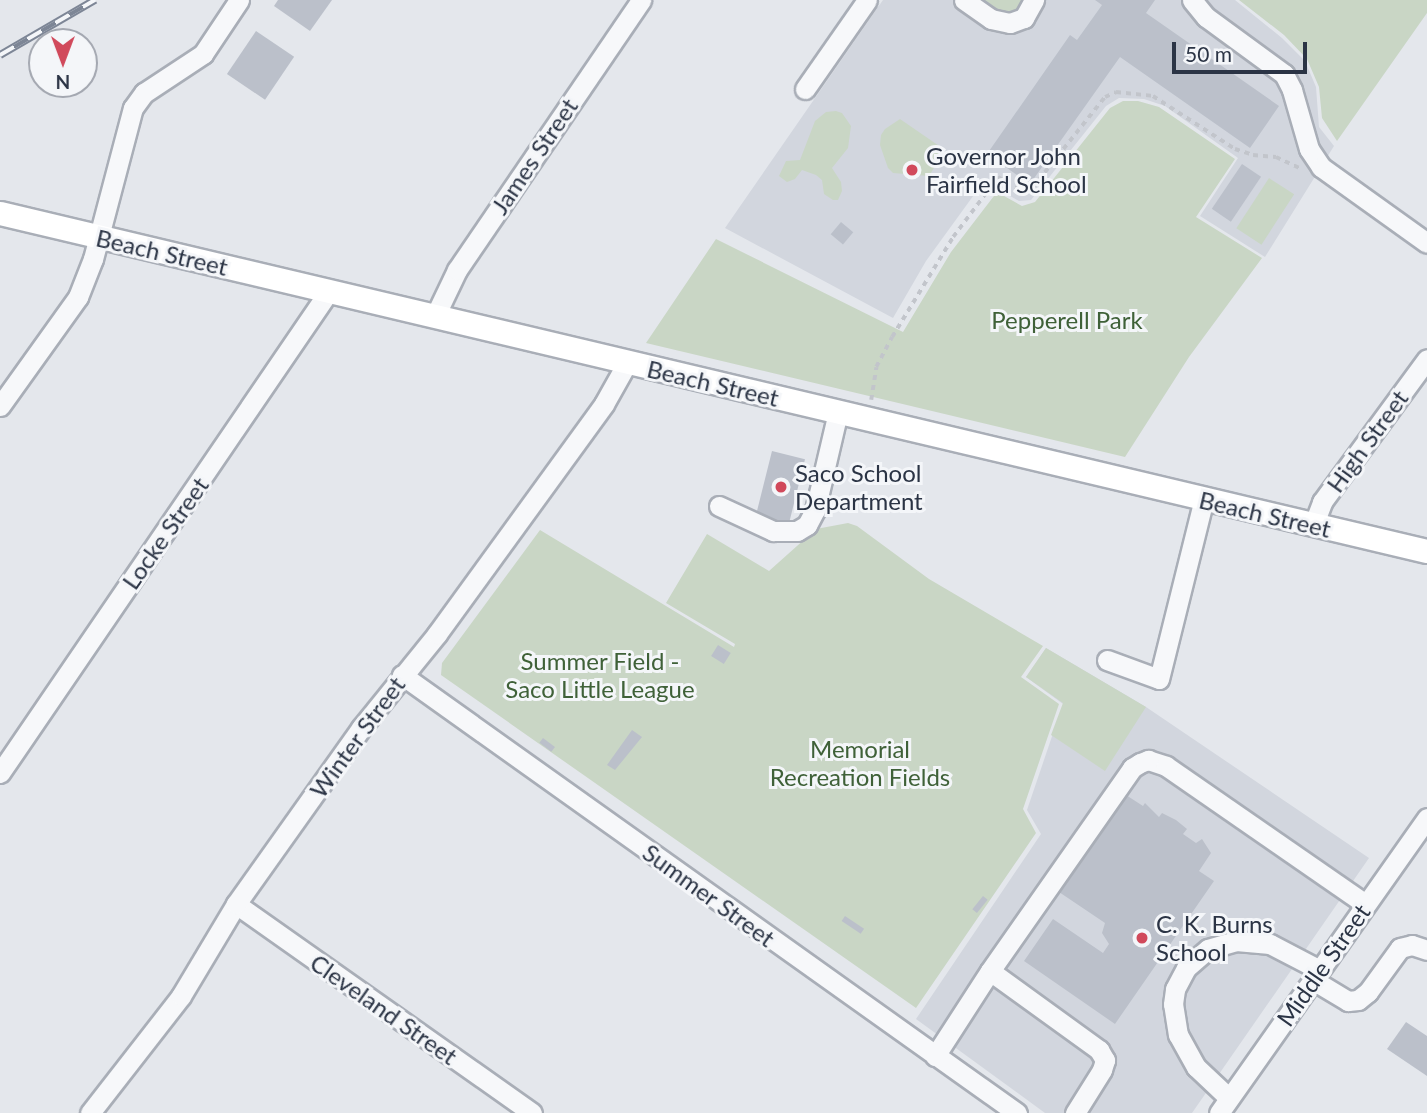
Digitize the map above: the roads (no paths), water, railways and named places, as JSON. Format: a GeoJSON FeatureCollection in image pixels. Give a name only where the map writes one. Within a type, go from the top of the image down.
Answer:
{"type":"FeatureCollection","features":[{"type":"Feature","properties":{"kind":"main road","name":"Beach Street"},"geometry":{"type":"LineString","coordinates":[[0,214],[1427,551]]}},
{"type":"Feature","properties":{"kind":"street"},"geometry":{"type":"LineString","coordinates":[[0,406],[78,297],[99,237],[132,108],[144,93],[203,54],[239,0]]}},
{"type":"Feature","properties":{"kind":"street","name":"James Street"},"geometry":{"type":"LineString","coordinates":[[435,316],[457,270],[641,0]]}},
{"type":"Feature","properties":{"kind":"street"},"geometry":{"type":"LineString","coordinates":[[805,89],[867,0]]}},
{"type":"Feature","properties":{"kind":"street"},"geometry":{"type":"LineString","coordinates":[[964,0],[991,19],[1010,23],[1024,18],[1034,0]]}},
{"type":"Feature","properties":{"kind":"street"},"geometry":{"type":"LineString","coordinates":[[1192,0],[1206,17],[1283,74],[1292,90],[1309,149],[1329,174],[1427,243]]}},
{"type":"Feature","properties":{"kind":"street","name":"Locke Street"},"geometry":{"type":"LineString","coordinates":[[0,773],[329,291]]}},
{"type":"Feature","properties":{"kind":"street","name":"High Street"},"geometry":{"type":"LineString","coordinates":[[1313,526],[1322,502],[1427,359]]}},
{"type":"Feature","properties":{"kind":"street","name":"Winter Street"},"geometry":{"type":"LineString","coordinates":[[90,1113],[181,996],[236,904],[402,675],[437,635],[604,404],[627,363]]}},
{"type":"Feature","properties":{"kind":"street"},"geometry":{"type":"LineString","coordinates":[[719,506],[773,531],[797,531],[807,525],[815,510],[838,412]]}},
{"type":"Feature","properties":{"kind":"street"},"geometry":{"type":"LineString","coordinates":[[1107,660],[1159,679],[1204,499]]}},
{"type":"Feature","properties":{"kind":"street","name":"Summer Street"},"geometry":{"type":"LineString","coordinates":[[402,675],[1017,1113]]}},
{"type":"Feature","properties":{"kind":"street"},"geometry":{"type":"LineString","coordinates":[[935,1056],[990,971],[1132,768],[1148,760],[1166,766],[1365,904]]}},
{"type":"Feature","properties":{"kind":"street","name":"Middle Street"},"geometry":{"type":"LineString","coordinates":[[1224,1106],[1427,818]]}},
{"type":"Feature","properties":{"kind":"street","name":"Cleveland Street"},"geometry":{"type":"LineString","coordinates":[[236,904],[533,1113]]}},
{"type":"Feature","properties":{"kind":"street"},"geometry":{"type":"LineString","coordinates":[[1224,1106],[1189,1059],[1178,1035],[1173,1003],[1175,989],[1186,968],[1208,949],[1236,941],[1270,944],[1317,975],[1348,1001],[1358,1000],[1368,992],[1400,948],[1412,945],[1427,950]]}},
{"type":"Feature","properties":{"kind":"street"},"geometry":{"type":"LineString","coordinates":[[990,971],[1099,1050],[1105,1060],[1102,1070],[1075,1113]]}},
{"type":"Feature","properties":{"kind":"railway"},"geometry":{"type":"LineString","coordinates":[[0,55],[95,0]]}},
{"type":"Feature","properties":{"kind":"place","name":"Governor John Fairfield School"},"geometry":{"type":"Point","coordinates":[912,170]}},
{"type":"Feature","properties":{"kind":"place","name":"Saco School Department"},"geometry":{"type":"Point","coordinates":[781,487]}},
{"type":"Feature","properties":{"kind":"place","name":"C. K. Burns School"},"geometry":{"type":"Point","coordinates":[1142,938]}},
{"type":"Feature","properties":{"kind":"park label","name":"Pepperell Park"},"geometry":{"type":"Point","coordinates":[1067,320]}},
{"type":"Feature","properties":{"kind":"park label","name":"Summer Field - Saco Little League"},"geometry":{"type":"Point","coordinates":[600,675]}},
{"type":"Feature","properties":{"kind":"park label","name":"Memorial Recreation Fields"},"geometry":{"type":"Point","coordinates":[860,763]}}]}
